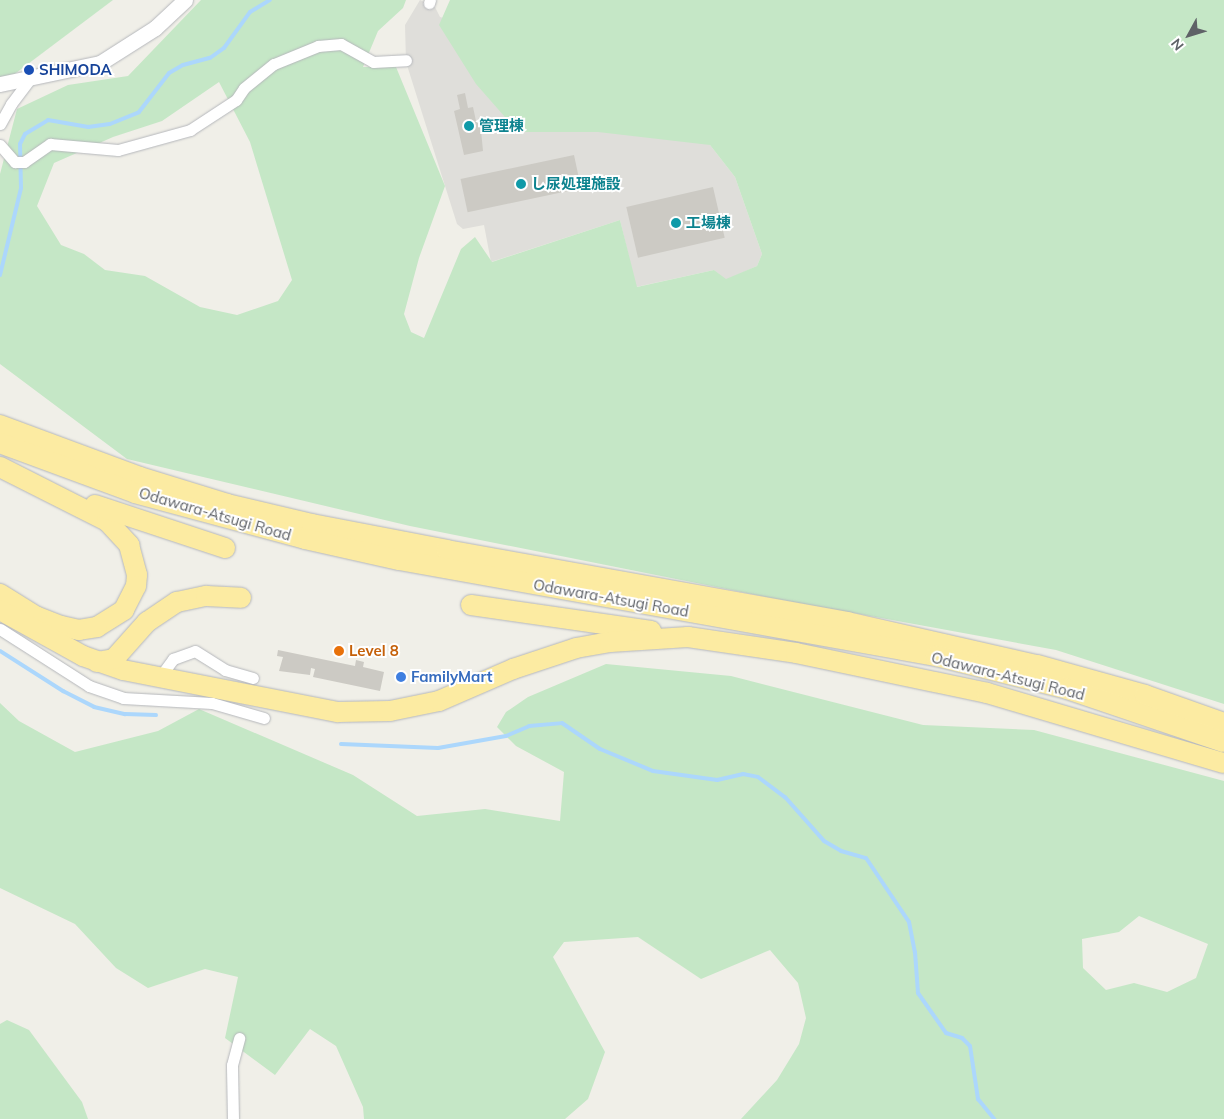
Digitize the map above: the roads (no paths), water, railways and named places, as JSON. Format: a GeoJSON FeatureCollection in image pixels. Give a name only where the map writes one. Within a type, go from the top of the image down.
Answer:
{"type":"FeatureCollection","features":[{"type":"Feature","properties":{"kind":"highway","name":"Odawara-Atsugi Road"},"geometry":{"type":"LineString","coordinates":[[0,425],[140,477],[226,504],[437,548],[847,622],[1038,664],[1145,695],[1224,723]]}},
{"type":"Feature","properties":{"kind":"highway","name":"Odawara-Atsugi Road"},"geometry":{"type":"LineString","coordinates":[[0,443],[135,493],[305,539],[400,560],[936,656],[1066,689],[1224,742]]}},
{"type":"Feature","properties":{"kind":"highway"},"geometry":{"type":"LineString","coordinates":[[0,467],[111,511],[225,548]]}},
{"type":"Feature","properties":{"kind":"highway"},"geometry":{"type":"LineString","coordinates":[[0,467],[107,521],[129,545],[138,575],[136,586],[124,610],[97,627],[78,630],[37,617],[0,594]]}},
{"type":"Feature","properties":{"kind":"highway"},"geometry":{"type":"LineString","coordinates":[[97,662],[114,659],[147,622],[177,602],[206,596],[241,598]]}},
{"type":"Feature","properties":{"kind":"highway"},"geometry":{"type":"LineString","coordinates":[[471,606],[796,653],[987,693],[1224,763]]}},
{"type":"Feature","properties":{"kind":"highway"},"geometry":{"type":"LineString","coordinates":[[0,610],[97,662],[123,670],[297,706],[362,713],[414,707],[439,701],[521,666],[576,648],[610,642],[688,638]]}},
{"type":"Feature","properties":{"kind":"street"},"geometry":{"type":"LineString","coordinates":[[0,84],[100,63],[155,28],[185,0]]}},
{"type":"Feature","properties":{"kind":"street"},"geometry":{"type":"LineString","coordinates":[[0,145],[15,162],[24,162],[50,144],[118,150],[190,130],[229,105],[274,64],[318,46],[340,44],[373,62],[406,60]]}},
{"type":"Feature","properties":{"kind":"street"},"geometry":{"type":"LineString","coordinates":[[0,124],[11,104],[31,77]]}},
{"type":"Feature","properties":{"kind":"street"},"geometry":{"type":"LineString","coordinates":[[0,629],[90,686],[123,698],[212,703],[264,718]]}},
{"type":"Feature","properties":{"kind":"street"},"geometry":{"type":"LineString","coordinates":[[165,670],[173,659],[195,651],[225,670],[253,678]]}},
{"type":"Feature","properties":{"kind":"street"},"geometry":{"type":"LineString","coordinates":[[149,698],[156,686]]}},
{"type":"Feature","properties":{"kind":"street"},"geometry":{"type":"LineString","coordinates":[[233,1119],[232,1064],[239,1038]]}},
{"type":"Feature","properties":{"kind":"waterway"},"geometry":{"type":"LineString","coordinates":[[0,275],[21,188],[20,144],[25,134],[48,120],[88,127],[110,124],[139,112],[169,73],[183,65],[210,58],[224,48],[250,12],[270,0]]}},
{"type":"Feature","properties":{"kind":"waterway"},"geometry":{"type":"LineString","coordinates":[[0,651],[63,691],[94,707],[125,714],[156,715]]}},
{"type":"Feature","properties":{"kind":"waterway"},"geometry":{"type":"LineString","coordinates":[[341,744],[438,748],[506,736],[529,726],[562,723],[600,749],[653,771],[717,780],[743,774],[758,777],[785,797],[824,841],[841,851],[866,858],[909,922],[915,952],[918,993],[946,1033],[962,1038],[970,1046],[978,1099],[994,1119]]}},
{"type":"Feature","properties":{"kind":"place","name":"SHIMODA"},"geometry":{"type":"Point","coordinates":[29,70]}},
{"type":"Feature","properties":{"kind":"place","name":"管理棟"},"geometry":{"type":"Point","coordinates":[469,126]}},
{"type":"Feature","properties":{"kind":"place","name":"し尿処理施設"},"geometry":{"type":"Point","coordinates":[521,184]}},
{"type":"Feature","properties":{"kind":"place","name":"工場棟"},"geometry":{"type":"Point","coordinates":[676,223]}},
{"type":"Feature","properties":{"kind":"place","name":"Level 8"},"geometry":{"type":"Point","coordinates":[339,651]}},
{"type":"Feature","properties":{"kind":"place","name":"FamilyMart"},"geometry":{"type":"Point","coordinates":[401,677]}}]}
